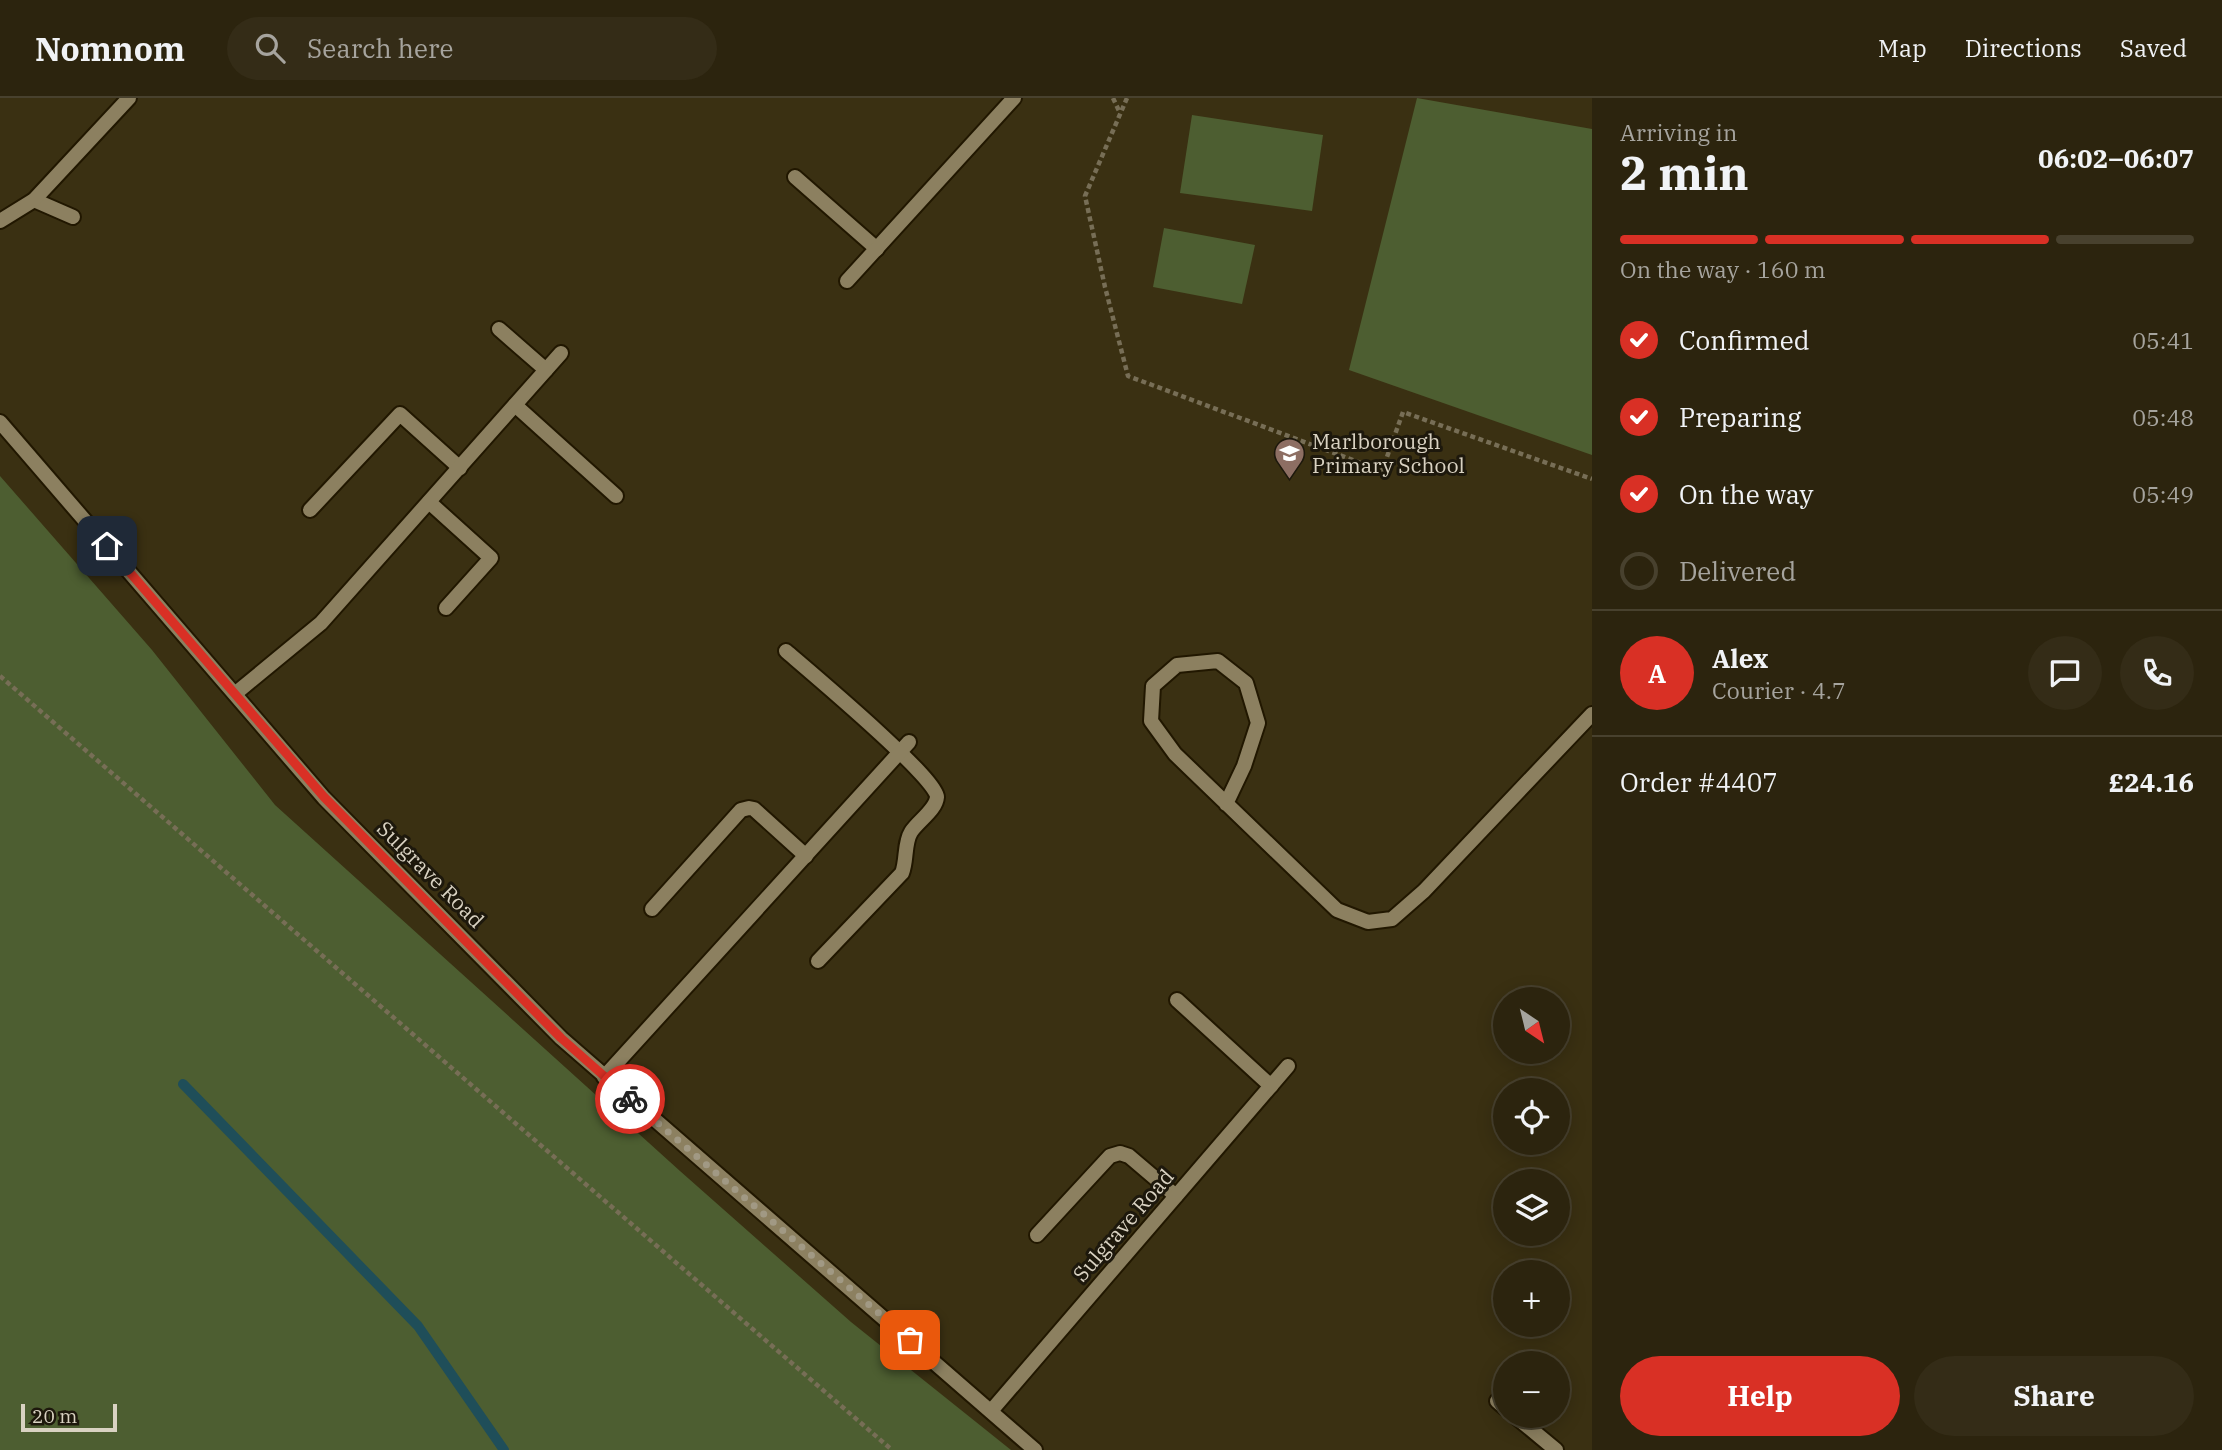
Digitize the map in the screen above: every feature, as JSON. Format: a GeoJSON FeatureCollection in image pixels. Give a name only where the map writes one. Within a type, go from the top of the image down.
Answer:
{"type":"FeatureCollection","features":[{"type":"Feature","properties":{"kind":"street"},"geometry":{"type":"LineString","coordinates":[[0,222],[34,200],[129,98]]}},
{"type":"Feature","properties":{"kind":"street"},"geometry":{"type":"LineString","coordinates":[[848,281],[1014,98]]}},
{"type":"Feature","properties":{"kind":"street"},"geometry":{"type":"LineString","coordinates":[[795,177],[877,249]]}},
{"type":"Feature","properties":{"kind":"street"},"geometry":{"type":"LineString","coordinates":[[34,200],[73,217]]}},
{"type":"Feature","properties":{"kind":"street"},"geometry":{"type":"LineString","coordinates":[[499,329],[546,370]]}},
{"type":"Feature","properties":{"kind":"street"},"geometry":{"type":"LineString","coordinates":[[236,693],[321,623],[561,353]]}},
{"type":"Feature","properties":{"kind":"street"},"geometry":{"type":"LineString","coordinates":[[514,405],[616,496]]}},
{"type":"Feature","properties":{"kind":"street"},"geometry":{"type":"LineString","coordinates":[[310,510],[400,414],[460,467]]}},
{"type":"Feature","properties":{"kind":"street","name":"Sulgrave Road"},"geometry":{"type":"LineString","coordinates":[[0,422],[324,797],[561,1038],[1035,1450]]}},
{"type":"Feature","properties":{"kind":"street"},"geometry":{"type":"LineString","coordinates":[[429,502],[491,558],[446,608]]}},
{"type":"Feature","properties":{"kind":"street"},"geometry":{"type":"LineString","coordinates":[[786,651],[904,747],[937,794],[936,803],[909,834],[902,873],[818,961]]}},
{"type":"Feature","properties":{"kind":"street"},"geometry":{"type":"LineString","coordinates":[[1226,804],[1244,766],[1258,723],[1246,683],[1218,661],[1177,665],[1153,686],[1151,720],[1175,754],[1226,804],[1337,910],[1368,922],[1392,919],[1424,891],[1592,714]]}},
{"type":"Feature","properties":{"kind":"street"},"geometry":{"type":"LineString","coordinates":[[604,1077],[904,747]]}},
{"type":"Feature","properties":{"kind":"street"},"geometry":{"type":"LineString","coordinates":[[652,909],[741,810],[754,809],[806,856]]}},
{"type":"Feature","properties":{"kind":"street"},"geometry":{"type":"LineString","coordinates":[[1177,1000],[1271,1086]]}},
{"type":"Feature","properties":{"kind":"street","name":"Sulgrave Road"},"geometry":{"type":"LineString","coordinates":[[991,1411],[1288,1066]]}},
{"type":"Feature","properties":{"kind":"street"},"geometry":{"type":"LineString","coordinates":[[1037,1236],[1110,1156],[1120,1153],[1129,1156],[1176,1196]]}},
{"type":"Feature","properties":{"kind":"street"},"geometry":{"type":"LineString","coordinates":[[1529,1428],[1556,1450]]}},
{"type":"Feature","properties":{"kind":"path"},"geometry":{"type":"LineString","coordinates":[[1113,98],[1120,114]]}},
{"type":"Feature","properties":{"kind":"path"},"geometry":{"type":"LineString","coordinates":[[1127,98],[1085,196],[1128,376],[1382,471],[1403,411],[1592,479]]}},
{"type":"Feature","properties":{"kind":"path"},"geometry":{"type":"LineString","coordinates":[[0,676],[892,1450]]}},
{"type":"Feature","properties":{"kind":"green space"},"geometry":{"type":"Polygon","coordinates":[[[1417,98],[1592,129],[1592,455],[1349,370],[1417,98]]]}},
{"type":"Feature","properties":{"kind":"green space"},"geometry":{"type":"Polygon","coordinates":[[[1192,115],[1323,135],[1312,211],[1180,193],[1192,115]]]}},
{"type":"Feature","properties":{"kind":"green space"},"geometry":{"type":"Polygon","coordinates":[[[1164,228],[1255,245],[1242,304],[1153,287],[1164,228]]]}},
{"type":"Feature","properties":{"kind":"green space"},"geometry":{"type":"Polygon","coordinates":[[[0,476],[152,650],[275,805],[851,1322],[1011,1450],[0,1450],[0,476]]]}},
{"type":"Feature","properties":{"kind":"waterway"},"geometry":{"type":"LineString","coordinates":[[183,1084],[418,1326],[504,1450]]}},
{"type":"Feature","properties":{"kind":"way so far"},"geometry":{"type":"LineString","coordinates":[[630,1099],[910,1340]]}},
{"type":"Feature","properties":{"kind":"place","name":"Marlborough Primary School"},"geometry":{"type":"Point","coordinates":[1289,480]}},
{"type":"Feature","properties":{"kind":"route"},"geometry":{"type":"LineString","coordinates":[[107,546],[324,797],[561,1038],[630,1099]]}}]}
